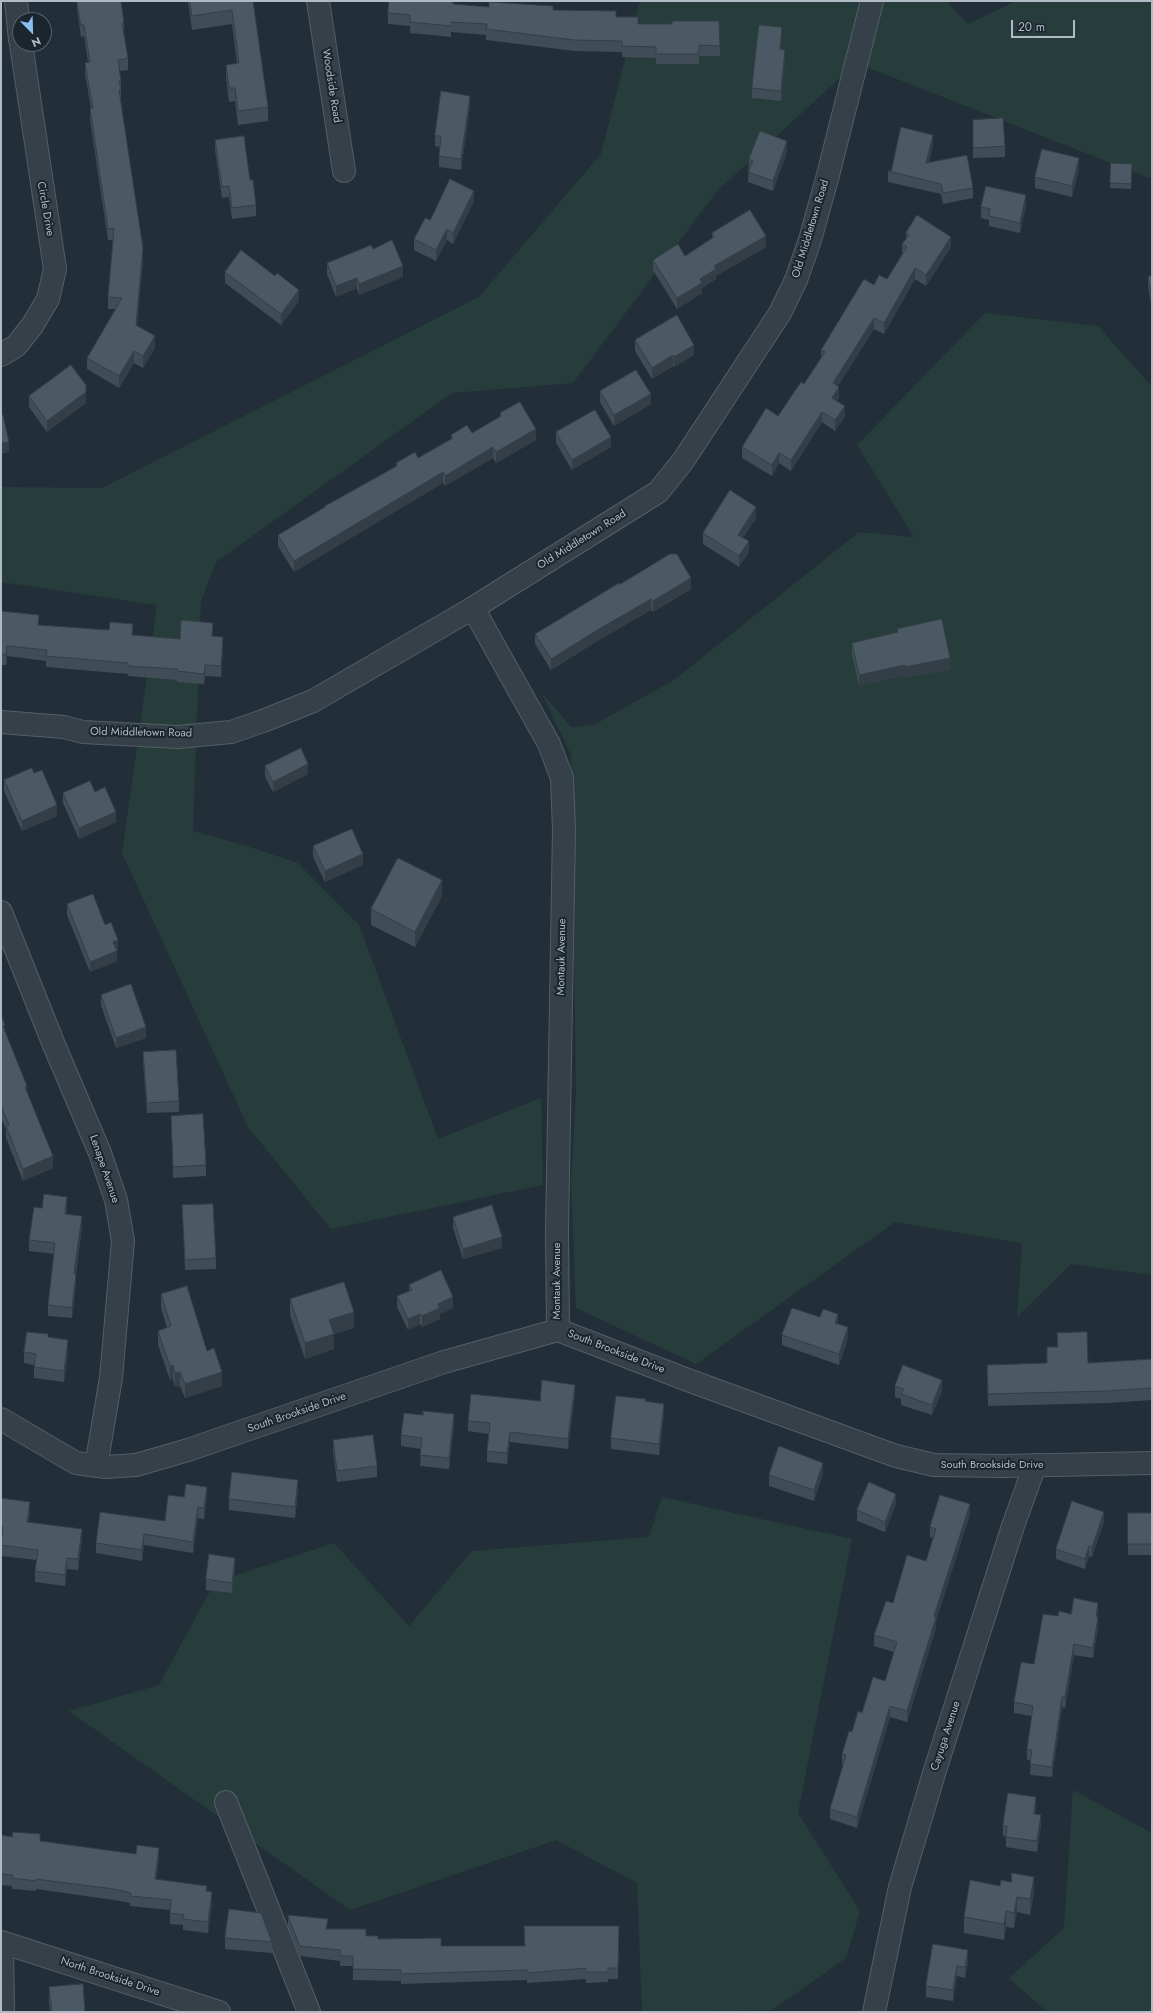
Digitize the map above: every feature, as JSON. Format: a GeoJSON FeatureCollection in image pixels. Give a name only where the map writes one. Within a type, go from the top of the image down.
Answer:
{"type":"FeatureCollection","features":[{"type":"Feature","properties":{"kind":"street"},"geometry":{"type":"LineString","coordinates":[[16,1],[17,12]]}},
{"type":"Feature","properties":{"kind":"street","name":"Woodside Road"},"geometry":{"type":"LineString","coordinates":[[318,1],[344,171]]}},
{"type":"Feature","properties":{"kind":"street","name":"Old Middletown Road"},"geometry":{"type":"LineString","coordinates":[[1,722],[64,727],[83,732],[178,737],[231,732],[313,701],[473,608],[658,492],[683,461],[780,313],[796,280],[810,240],[872,1]]}},
{"type":"Feature","properties":{"kind":"street","name":"Circle Drive"},"geometry":{"type":"LineString","coordinates":[[1,355],[16,346],[32,326],[48,299],[55,269],[22,52]]}},
{"type":"Feature","properties":{"kind":"street","name":"Montauk Avenue"},"geometry":{"type":"LineString","coordinates":[[473,608],[549,744],[562,778],[564,830],[557,1231],[558,1330]]}},
{"type":"Feature","properties":{"kind":"street","name":"Lenape Avenue"},"geometry":{"type":"LineString","coordinates":[[1,912],[54,1045],[100,1153],[117,1207],[123,1241],[112,1378],[96,1466]]}},
{"type":"Feature","properties":{"kind":"street","name":"South Brookside Drive"},"geometry":{"type":"LineString","coordinates":[[1,1420],[76,1463],[106,1467],[136,1466],[188,1450],[444,1362],[558,1330],[685,1379],[896,1456],[934,1465],[1035,1466],[1152,1463]]}},
{"type":"Feature","properties":{"kind":"street","name":"Cayuga Avenue"},"geometry":{"type":"LineString","coordinates":[[874,2012],[881,1970],[907,1865],[936,1767],[1013,1526],[1035,1466]]}},
{"type":"Feature","properties":{"kind":"street"},"geometry":{"type":"LineString","coordinates":[[226,1802],[309,2012]]}},
{"type":"Feature","properties":{"kind":"street"},"geometry":{"type":"LineString","coordinates":[[2,1943],[3,2012]]}},
{"type":"Feature","properties":{"kind":"street","name":"North Brookside Drive"},"geometry":{"type":"LineString","coordinates":[[2,1943],[219,2012]]}},
{"type":"Feature","properties":{"kind":"green space"},"geometry":{"type":"Polygon","coordinates":[[[640,1],[946,1],[968,24],[1016,1],[1152,1],[1152,179],[856,63],[717,191],[573,383],[452,393],[216,562],[201,601],[193,831],[250,847],[298,863],[359,925],[438,1139],[541,1098],[543,1185],[331,1229],[248,1127],[122,853],[157,605],[1,582],[1,487],[102,488],[479,297],[601,154],[640,1]]]}},
{"type":"Feature","properties":{"kind":"green space"},"geometry":{"type":"Polygon","coordinates":[[[985,313],[1098,326],[1152,387],[1152,1275],[1071,1264],[1017,1317],[1022,1243],[895,1222],[696,1364],[576,1308],[571,1183],[576,1093],[571,755],[541,692],[571,727],[594,725],[674,680],[859,532],[914,537],[857,445],[985,313]]]}},
{"type":"Feature","properties":{"kind":"green space"},"geometry":{"type":"Polygon","coordinates":[[[662,1497],[852,1539],[798,1813],[860,1911],[846,1958],[772,2010],[642,2012],[637,1883],[556,1840],[350,1910],[69,1711],[159,1685],[215,1582],[334,1543],[409,1626],[472,1551],[649,1537],[662,1497]]]}},
{"type":"Feature","properties":{"kind":"green space"},"geometry":{"type":"Polygon","coordinates":[[[1073,1790],[1152,1833],[1152,2012],[1047,2012],[1009,1978],[1064,1928],[1073,1790]]]}},
{"type":"Feature","properties":{"kind":"building"},"geometry":{"type":"Polygon","coordinates":[[[77,1],[121,1],[124,23],[122,23],[128,58],[118,60],[121,81],[119,81],[121,90],[119,90],[143,248],[136,325],[155,336],[143,356],[134,351],[119,376],[87,358],[122,298],[108,297],[114,228],[108,229],[90,108],[93,108],[85,63],[90,62],[84,25],[81,25],[77,1]]]}},
{"type":"Feature","properties":{"kind":"building"},"geometry":{"type":"Polygon","coordinates":[[[190,1],[253,1],[268,107],[238,111],[235,88],[229,88],[226,65],[239,63],[232,10],[192,16],[190,1]]]}},
{"type":"Feature","properties":{"kind":"building"},"geometry":{"type":"Polygon","coordinates":[[[389,1],[453,1],[453,4],[489,7],[489,2],[553,6],[553,10],[616,11],[616,17],[638,17],[638,24],[672,24],[672,21],[719,21],[720,46],[699,45],[699,54],[656,54],[656,47],[622,46],[622,41],[574,40],[486,29],[487,24],[451,22],[451,26],[410,22],[410,15],[388,13],[389,1]]]}},
{"type":"Feature","properties":{"kind":"building"},"geometry":{"type":"Polygon","coordinates":[[[759,25],[782,27],[780,49],[785,50],[781,91],[752,88],[759,25]]]}},
{"type":"Feature","properties":{"kind":"building"},"geometry":{"type":"Polygon","coordinates":[[[441,91],[470,96],[461,159],[439,156],[441,136],[435,136],[441,91]]]}},
{"type":"Feature","properties":{"kind":"building"},"geometry":{"type":"Polygon","coordinates":[[[1003,118],[1005,146],[973,148],[973,120],[1003,118]]]}},
{"type":"Feature","properties":{"kind":"building"},"geometry":{"type":"Polygon","coordinates":[[[901,127],[933,135],[926,163],[967,155],[973,188],[943,193],[941,184],[888,171],[891,171],[901,127]]]}},
{"type":"Feature","properties":{"kind":"building"},"geometry":{"type":"Polygon","coordinates":[[[760,131],[787,141],[773,181],[748,172],[753,161],[749,159],[760,131]]]}},
{"type":"Feature","properties":{"kind":"building"},"geometry":{"type":"Polygon","coordinates":[[[244,136],[250,180],[253,180],[256,205],[232,208],[229,186],[222,187],[215,140],[244,136]]]}},
{"type":"Feature","properties":{"kind":"building"},"geometry":{"type":"Polygon","coordinates":[[[1042,149],[1079,158],[1072,186],[1035,177],[1042,149]]]}},
{"type":"Feature","properties":{"kind":"building"},"geometry":{"type":"Polygon","coordinates":[[[1111,163],[1132,164],[1131,184],[1110,183],[1111,163]]]}},
{"type":"Feature","properties":{"kind":"building"},"geometry":{"type":"Polygon","coordinates":[[[450,179],[474,191],[453,233],[447,229],[436,250],[414,239],[425,218],[430,220],[450,179]]]}},
{"type":"Feature","properties":{"kind":"building"},"geometry":{"type":"Polygon","coordinates":[[[986,186],[1026,195],[1020,223],[989,216],[990,209],[981,207],[986,186]]]}},
{"type":"Feature","properties":{"kind":"building"},"geometry":{"type":"Polygon","coordinates":[[[750,210],[766,236],[714,266],[716,269],[700,279],[702,283],[677,298],[653,260],[678,244],[685,256],[714,237],[712,233],[750,210]]]}},
{"type":"Feature","properties":{"kind":"building"},"geometry":{"type":"Polygon","coordinates":[[[917,215],[951,237],[926,275],[915,268],[884,323],[874,318],[833,383],[839,387],[832,398],[845,406],[835,420],[822,412],[791,460],[779,453],[772,465],[742,447],[766,408],[778,416],[801,382],[804,384],[825,352],[821,350],[864,279],[874,285],[879,275],[887,279],[907,247],[902,244],[909,235],[906,233],[917,215]]]}},
{"type":"Feature","properties":{"kind":"building"},"geometry":{"type":"Polygon","coordinates":[[[392,240],[403,266],[359,284],[357,278],[336,286],[327,263],[371,245],[373,249],[392,240]]]}},
{"type":"Feature","properties":{"kind":"building"},"geometry":{"type":"Polygon","coordinates":[[[241,250],[275,276],[277,273],[299,290],[281,314],[225,272],[241,250]]]}},
{"type":"Feature","properties":{"kind":"building"},"geometry":{"type":"Polygon","coordinates":[[[1152,276],[1152,297],[1148,277],[1152,276]]]}},
{"type":"Feature","properties":{"kind":"building"},"geometry":{"type":"Polygon","coordinates":[[[677,315],[694,345],[674,357],[673,355],[652,368],[635,340],[677,315]]]}},
{"type":"Feature","properties":{"kind":"building"},"geometry":{"type":"Polygon","coordinates":[[[71,365],[86,385],[86,392],[47,421],[29,396],[71,365]]]}},
{"type":"Feature","properties":{"kind":"building"},"geometry":{"type":"Polygon","coordinates":[[[636,370],[651,394],[614,415],[600,391],[636,370]]]}},
{"type":"Feature","properties":{"kind":"building"},"geometry":{"type":"Polygon","coordinates":[[[520,402],[536,429],[496,452],[493,447],[445,476],[443,472],[294,561],[278,535],[325,506],[397,466],[396,463],[415,452],[418,458],[453,438],[451,435],[467,425],[472,433],[501,416],[500,413],[520,402]]]}},
{"type":"Feature","properties":{"kind":"building"},"geometry":{"type":"Polygon","coordinates":[[[595,410],[611,437],[572,460],[556,432],[595,410]]]}},
{"type":"Feature","properties":{"kind":"building"},"geometry":{"type":"Polygon","coordinates":[[[3,415],[9,442],[1,443],[1,416],[3,415]]]}},
{"type":"Feature","properties":{"kind":"building"},"geometry":{"type":"Polygon","coordinates":[[[730,490],[756,507],[738,535],[749,541],[739,556],[703,533],[730,490]]]}},
{"type":"Feature","properties":{"kind":"building"},"geometry":{"type":"Polygon","coordinates":[[[670,554],[677,554],[691,578],[653,601],[651,599],[599,629],[551,659],[535,634],[670,554]]]}},
{"type":"Feature","properties":{"kind":"building"},"geometry":{"type":"Polygon","coordinates":[[[1,611],[39,615],[38,625],[109,630],[110,622],[133,624],[132,635],[180,639],[181,620],[213,623],[212,636],[223,637],[221,666],[205,665],[204,674],[177,671],[177,669],[128,666],[128,663],[46,656],[47,650],[7,646],[6,655],[1,654],[1,611]]]}},
{"type":"Feature","properties":{"kind":"building"},"geometry":{"type":"Polygon","coordinates":[[[942,619],[950,658],[905,667],[905,665],[859,675],[852,643],[898,632],[897,629],[942,619]]]}},
{"type":"Feature","properties":{"kind":"building"},"geometry":{"type":"Polygon","coordinates":[[[301,748],[308,764],[273,782],[265,766],[301,748]]]}},
{"type":"Feature","properties":{"kind":"building"},"geometry":{"type":"Polygon","coordinates":[[[32,768],[34,773],[42,770],[57,805],[22,821],[4,780],[32,768]]]}},
{"type":"Feature","properties":{"kind":"building"},"geometry":{"type":"Polygon","coordinates":[[[90,781],[95,792],[105,787],[116,812],[79,828],[63,793],[90,781]]]}},
{"type":"Feature","properties":{"kind":"building"},"geometry":{"type":"Polygon","coordinates":[[[352,829],[363,854],[325,871],[313,846],[352,829]]]}},
{"type":"Feature","properties":{"kind":"building"},"geometry":{"type":"Polygon","coordinates":[[[398,858],[442,880],[415,932],[371,909],[398,858]]]}},
{"type":"Feature","properties":{"kind":"building"},"geometry":{"type":"Polygon","coordinates":[[[93,894],[105,925],[111,922],[118,940],[113,942],[117,951],[90,962],[67,904],[93,894]]]}},
{"type":"Feature","properties":{"kind":"building"},"geometry":{"type":"Polygon","coordinates":[[[131,984],[146,1027],[116,1038],[101,995],[131,984]]]}},
{"type":"Feature","properties":{"kind":"building"},"geometry":{"type":"Polygon","coordinates":[[[1,1015],[5,1025],[3,1026],[27,1086],[25,1087],[53,1156],[23,1169],[6,1126],[9,1125],[1,1106],[1,1015]]]}},
{"type":"Feature","properties":{"kind":"building"},"geometry":{"type":"Polygon","coordinates":[[[176,1050],[179,1101],[147,1103],[143,1052],[176,1050]]]}},
{"type":"Feature","properties":{"kind":"building"},"geometry":{"type":"Polygon","coordinates":[[[203,1114],[206,1165],[173,1167],[171,1116],[203,1114]]]}},
{"type":"Feature","properties":{"kind":"building"},"geometry":{"type":"Polygon","coordinates":[[[44,1194],[67,1197],[65,1214],[82,1216],[74,1273],[76,1274],[72,1308],[48,1305],[55,1243],[29,1240],[34,1207],[42,1208],[44,1194]]]}},
{"type":"Feature","properties":{"kind":"building"},"geometry":{"type":"Polygon","coordinates":[[[213,1204],[216,1258],[185,1260],[182,1205],[213,1204]]]}},
{"type":"Feature","properties":{"kind":"building"},"geometry":{"type":"Polygon","coordinates":[[[492,1205],[502,1237],[463,1249],[453,1217],[492,1205]]]}},
{"type":"Feature","properties":{"kind":"building"},"geometry":{"type":"Polygon","coordinates":[[[441,1270],[453,1297],[438,1304],[440,1308],[422,1316],[420,1314],[408,1319],[397,1296],[412,1290],[409,1285],[441,1270]]]}},
{"type":"Feature","properties":{"kind":"building"},"geometry":{"type":"Polygon","coordinates":[[[344,1282],[354,1312],[329,1320],[334,1334],[305,1343],[290,1299],[344,1282]]]}},
{"type":"Feature","properties":{"kind":"building"},"geometry":{"type":"Polygon","coordinates":[[[187,1286],[207,1351],[214,1348],[222,1372],[185,1384],[180,1372],[175,1373],[173,1365],[170,1366],[158,1331],[171,1326],[161,1294],[187,1286]]]}},
{"type":"Feature","properties":{"kind":"building"},"geometry":{"type":"Polygon","coordinates":[[[792,1308],[820,1317],[823,1309],[838,1314],[835,1323],[848,1327],[839,1354],[782,1335],[792,1308]]]}},
{"type":"Feature","properties":{"kind":"building"},"geometry":{"type":"Polygon","coordinates":[[[27,1332],[48,1334],[48,1337],[68,1340],[64,1371],[34,1367],[36,1354],[24,1352],[27,1332]]]}},
{"type":"Feature","properties":{"kind":"building"},"geometry":{"type":"Polygon","coordinates":[[[1087,1332],[1088,1363],[1152,1359],[1152,1388],[1107,1391],[988,1394],[987,1365],[1047,1363],[1047,1347],[1058,1347],[1057,1333],[1087,1332]]]}},
{"type":"Feature","properties":{"kind":"building"},"geometry":{"type":"Polygon","coordinates":[[[903,1365],[942,1380],[932,1405],[901,1394],[904,1389],[895,1386],[903,1365]]]}},
{"type":"Feature","properties":{"kind":"building"},"geometry":{"type":"Polygon","coordinates":[[[542,1380],[575,1385],[568,1439],[510,1432],[507,1453],[487,1451],[490,1423],[468,1421],[471,1394],[540,1401],[542,1380]]]}},
{"type":"Feature","properties":{"kind":"building"},"geometry":{"type":"Polygon","coordinates":[[[616,1396],[646,1399],[645,1401],[664,1404],[659,1444],[611,1438],[616,1396]]]}},
{"type":"Feature","properties":{"kind":"building"},"geometry":{"type":"Polygon","coordinates":[[[423,1411],[454,1414],[449,1458],[420,1455],[422,1438],[401,1435],[404,1413],[423,1415],[423,1411]]]}},
{"type":"Feature","properties":{"kind":"building"},"geometry":{"type":"Polygon","coordinates":[[[373,1435],[377,1466],[337,1471],[333,1440],[373,1435]]]}},
{"type":"Feature","properties":{"kind":"building"},"geometry":{"type":"Polygon","coordinates":[[[779,1446],[823,1463],[814,1490],[769,1475],[779,1446]]]}},
{"type":"Feature","properties":{"kind":"building"},"geometry":{"type":"Polygon","coordinates":[[[232,1472],[298,1480],[295,1507],[229,1499],[232,1472]]]}},
{"type":"Feature","properties":{"kind":"building"},"geometry":{"type":"Polygon","coordinates":[[[869,1482],[896,1494],[885,1522],[857,1510],[869,1482]]]}},
{"type":"Feature","properties":{"kind":"building"},"geometry":{"type":"Polygon","coordinates":[[[186,1484],[207,1487],[204,1508],[198,1507],[193,1542],[144,1534],[142,1550],[96,1543],[100,1512],[165,1521],[168,1495],[184,1497],[186,1484]]]}},
{"type":"Feature","properties":{"kind":"building"},"geometry":{"type":"Polygon","coordinates":[[[940,1495],[970,1504],[934,1616],[936,1617],[907,1711],[890,1706],[857,1817],[830,1809],[846,1755],[842,1754],[849,1731],[852,1732],[858,1711],[862,1713],[873,1677],[885,1681],[897,1642],[874,1635],[886,1601],[893,1603],[907,1555],[926,1561],[936,1529],[930,1527],[940,1495]]]}},
{"type":"Feature","properties":{"kind":"building"},"geometry":{"type":"Polygon","coordinates":[[[1,1498],[30,1502],[27,1522],[82,1529],[78,1559],[67,1558],[65,1575],[35,1571],[38,1550],[1,1545],[3,1527],[1,1527],[1,1498]]]}},
{"type":"Feature","properties":{"kind":"building"},"geometry":{"type":"Polygon","coordinates":[[[1072,1501],[1104,1512],[1092,1547],[1089,1546],[1085,1559],[1056,1549],[1072,1501]]]}},
{"type":"Feature","properties":{"kind":"building"},"geometry":{"type":"Polygon","coordinates":[[[1128,1513],[1152,1513],[1152,1544],[1128,1544],[1128,1513]]]}},
{"type":"Feature","properties":{"kind":"building"},"geometry":{"type":"Polygon","coordinates":[[[209,1554],[235,1558],[232,1583],[206,1579],[209,1554]]]}},
{"type":"Feature","properties":{"kind":"building"},"geometry":{"type":"Polygon","coordinates":[[[1074,1598],[1098,1603],[1096,1616],[1098,1617],[1093,1648],[1074,1644],[1065,1697],[1062,1697],[1052,1767],[1030,1764],[1032,1750],[1027,1749],[1033,1706],[1014,1702],[1021,1662],[1034,1664],[1043,1614],[1058,1616],[1059,1611],[1071,1614],[1074,1598]]]}},
{"type":"Feature","properties":{"kind":"building"},"geometry":{"type":"Polygon","coordinates":[[[1008,1793],[1036,1797],[1034,1814],[1041,1815],[1037,1841],[1006,1837],[1007,1826],[1003,1826],[1008,1793]]]}},
{"type":"Feature","properties":{"kind":"building"},"geometry":{"type":"Polygon","coordinates":[[[13,1832],[40,1834],[40,1841],[136,1854],[137,1845],[159,1848],[155,1879],[207,1886],[206,1891],[212,1892],[208,1922],[183,1919],[184,1915],[170,1913],[171,1900],[130,1896],[131,1893],[114,1889],[36,1879],[36,1881],[12,1878],[13,1875],[1,1874],[1,1835],[12,1837],[13,1832]]]}},
{"type":"Feature","properties":{"kind":"building"},"geometry":{"type":"Polygon","coordinates":[[[1012,1873],[1034,1877],[1030,1899],[1017,1897],[1014,1913],[1006,1911],[1004,1924],[964,1917],[970,1880],[1000,1886],[1001,1880],[1011,1882],[1012,1873]]]}},
{"type":"Feature","properties":{"kind":"building"},"geometry":{"type":"Polygon","coordinates":[[[229,1909],[261,1913],[272,1942],[225,1938],[229,1909]]]}},
{"type":"Feature","properties":{"kind":"building"},"geometry":{"type":"Polygon","coordinates":[[[288,1915],[328,1919],[326,1929],[366,1929],[366,1936],[378,1936],[378,1939],[441,1938],[441,1946],[525,1946],[524,1926],[619,1926],[618,1968],[608,1968],[608,1972],[586,1972],[586,1968],[527,1973],[527,1970],[401,1974],[401,1970],[353,1969],[353,1956],[340,1956],[340,1950],[300,1946],[288,1915]]]}},
{"type":"Feature","properties":{"kind":"building"},"geometry":{"type":"Polygon","coordinates":[[[933,1944],[968,1950],[965,1967],[957,1966],[953,1990],[926,1986],[933,1944]]]}},
{"type":"Feature","properties":{"kind":"building"},"geometry":{"type":"Polygon","coordinates":[[[83,1984],[85,2012],[52,2012],[49,1987],[83,1984]]]}}]}
